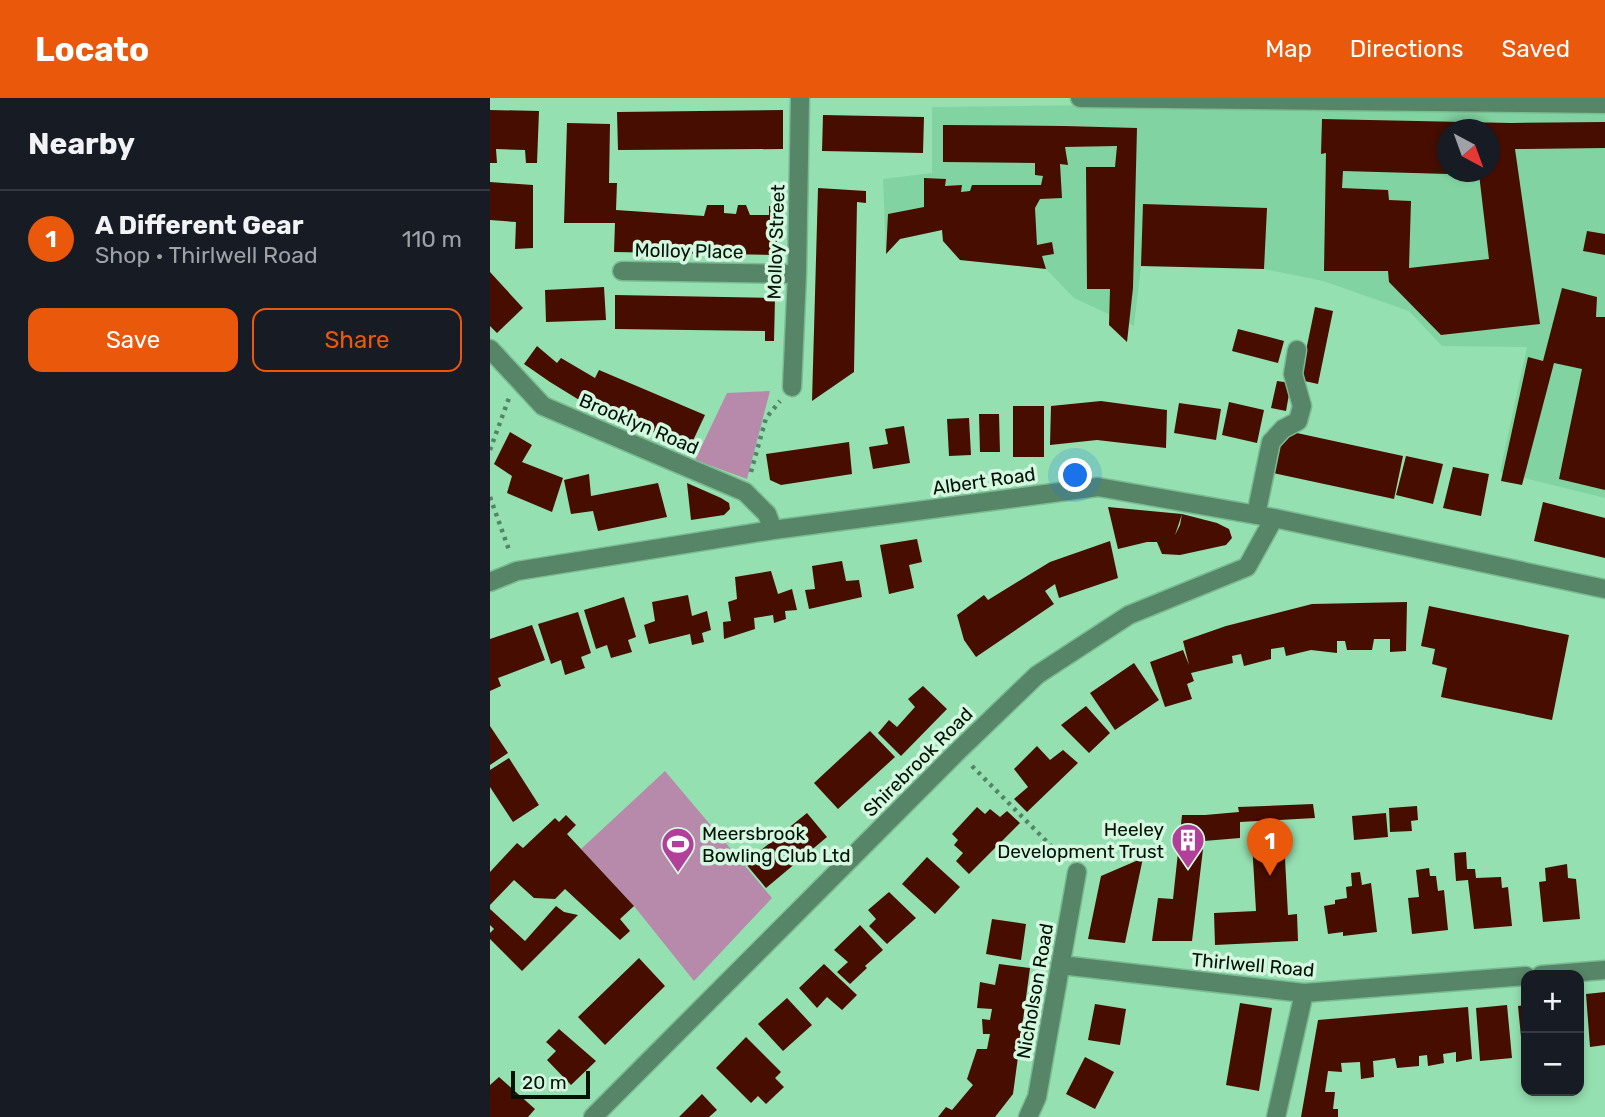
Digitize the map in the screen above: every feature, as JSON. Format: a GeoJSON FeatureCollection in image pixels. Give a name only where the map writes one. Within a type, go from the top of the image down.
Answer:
{"type":"FeatureCollection","features":[{"type":"Feature","properties":{"kind":"street","name":"Molloy Street"},"geometry":{"type":"LineString","coordinates":[[792,387],[800,98]]}},
{"type":"Feature","properties":{"kind":"street"},"geometry":{"type":"LineString","coordinates":[[1080,98],[1605,104]]}},
{"type":"Feature","properties":{"kind":"street","name":"Molloy Place"},"geometry":{"type":"LineString","coordinates":[[622,271],[797,274]]}},
{"type":"Feature","properties":{"kind":"street","name":"Brooklyn Road"},"geometry":{"type":"LineString","coordinates":[[490,349],[543,406],[745,492],[767,514],[773,530]]}},
{"type":"Feature","properties":{"kind":"street"},"geometry":{"type":"LineString","coordinates":[[1255,514],[1270,442],[1283,429],[1298,421],[1303,406],[1293,374],[1297,350]]}},
{"type":"Feature","properties":{"kind":"street","name":"Albert Road"},"geometry":{"type":"LineString","coordinates":[[490,582],[517,571],[773,530],[1097,486],[1255,514],[1605,589]]}},
{"type":"Feature","properties":{"kind":"street","name":"Shirebrook Road"},"geometry":{"type":"LineString","coordinates":[[593,1117],[1037,675],[1129,615],[1247,567],[1274,518]]}},
{"type":"Feature","properties":{"kind":"street","name":"Nicholson Road"},"geometry":{"type":"LineString","coordinates":[[1028,1117],[1037,1097],[1077,872]]}},
{"type":"Feature","properties":{"kind":"street","name":"Thirlwell Road"},"geometry":{"type":"LineString","coordinates":[[1061,965],[1304,993],[1521,976]]}},
{"type":"Feature","properties":{"kind":"street"},"geometry":{"type":"LineString","coordinates":[[1584,972],[1605,970]]}},
{"type":"Feature","properties":{"kind":"street"},"geometry":{"type":"LineString","coordinates":[[1276,1117],[1304,993]]}},
{"type":"Feature","properties":{"kind":"path"},"geometry":{"type":"LineString","coordinates":[[490,450],[517,377]]}},
{"type":"Feature","properties":{"kind":"path"},"geometry":{"type":"LineString","coordinates":[[745,492],[766,418],[792,387]]}},
{"type":"Feature","properties":{"kind":"path"},"geometry":{"type":"LineString","coordinates":[[490,497],[517,571]]}},
{"type":"Feature","properties":{"kind":"path"},"geometry":{"type":"LineString","coordinates":[[957,752],[1077,872]]}},
{"type":"Feature","properties":{"kind":"shaded area"},"geometry":{"type":"Polygon","coordinates":[[[1605,100],[1605,498],[1500,472],[1527,347],[1442,346],[1409,311],[1323,281],[1264,269],[1141,266],[1134,326],[1074,298],[1046,269],[960,260],[943,241],[942,230],[900,239],[886,254],[883,179],[932,173],[932,107],[1605,100]]]}},
{"type":"Feature","properties":{"kind":"shaded area"},"geometry":{"type":"Polygon","coordinates":[[[770,391],[747,479],[695,460],[727,393],[770,391]]]}},
{"type":"Feature","properties":{"kind":"shaded area","name":"Meersbrook Bowling Club Ltd"},"geometry":{"type":"Polygon","coordinates":[[[665,771],[772,898],[694,981],[634,906],[581,849],[665,771]]]}},
{"type":"Feature","properties":{"kind":"building"},"geometry":{"type":"Polygon","coordinates":[[[490,110],[539,111],[537,163],[526,163],[525,150],[496,149],[497,163],[490,163],[490,110]]]}},
{"type":"Feature","properties":{"kind":"building"},"geometry":{"type":"Polygon","coordinates":[[[783,110],[783,149],[618,150],[617,112],[783,110]]]}},
{"type":"Feature","properties":{"kind":"building"},"geometry":{"type":"Polygon","coordinates":[[[823,115],[924,117],[923,153],[822,151],[823,115]]]}},
{"type":"Feature","properties":{"kind":"building"},"geometry":{"type":"Polygon","coordinates":[[[1322,119],[1437,121],[1437,174],[1343,171],[1342,188],[1388,190],[1389,200],[1411,201],[1409,268],[1489,259],[1480,182],[1500,182],[1500,123],[1605,122],[1605,148],[1515,149],[1540,324],[1441,335],[1389,282],[1388,271],[1324,271],[1326,153],[1321,154],[1322,119]]]}},
{"type":"Feature","properties":{"kind":"building"},"geometry":{"type":"Polygon","coordinates":[[[567,123],[610,124],[609,183],[617,183],[616,210],[704,216],[707,205],[724,205],[724,213],[736,214],[738,205],[746,205],[750,215],[769,215],[769,206],[777,206],[777,255],[614,252],[615,223],[564,223],[567,123]]]}},
{"type":"Feature","properties":{"kind":"building"},"geometry":{"type":"Polygon","coordinates":[[[943,125],[1137,128],[1133,288],[1127,342],[1109,325],[1110,289],[1087,289],[1086,167],[1115,167],[1117,146],[1065,147],[1068,165],[1060,164],[1062,198],[1040,199],[1035,208],[1037,245],[1052,242],[1054,254],[1042,256],[1046,269],[960,260],[943,241],[942,230],[900,239],[886,254],[888,214],[924,207],[924,178],[946,179],[945,186],[962,185],[961,192],[970,191],[972,185],[1041,185],[1043,176],[1035,175],[1035,163],[943,162],[943,125]]]}},
{"type":"Feature","properties":{"kind":"building"},"geometry":{"type":"Polygon","coordinates":[[[490,182],[533,185],[533,248],[515,249],[516,222],[490,220],[490,182]]]}},
{"type":"Feature","properties":{"kind":"building"},"geometry":{"type":"Polygon","coordinates":[[[818,188],[866,191],[866,203],[857,202],[854,372],[812,401],[818,188]]]}},
{"type":"Feature","properties":{"kind":"building"},"geometry":{"type":"Polygon","coordinates":[[[1143,204],[1267,208],[1264,269],[1141,266],[1143,204]]]}},
{"type":"Feature","properties":{"kind":"building"},"geometry":{"type":"Polygon","coordinates":[[[1587,231],[1605,234],[1605,255],[1583,251],[1587,231]]]}},
{"type":"Feature","properties":{"kind":"building"},"geometry":{"type":"Polygon","coordinates":[[[490,272],[523,308],[497,333],[490,326],[490,272]]]}},
{"type":"Feature","properties":{"kind":"building"},"geometry":{"type":"Polygon","coordinates":[[[604,287],[606,320],[546,322],[545,290],[604,287]]]}},
{"type":"Feature","properties":{"kind":"building"},"geometry":{"type":"Polygon","coordinates":[[[1562,288],[1597,297],[1596,317],[1605,317],[1605,490],[1559,479],[1582,369],[1554,363],[1522,485],[1501,481],[1528,357],[1543,361],[1562,288]]]}},
{"type":"Feature","properties":{"kind":"building"},"geometry":{"type":"Polygon","coordinates":[[[615,295],[775,298],[774,341],[765,341],[765,331],[615,329],[615,295]]]}},
{"type":"Feature","properties":{"kind":"building"},"geometry":{"type":"Polygon","coordinates":[[[1315,307],[1333,311],[1318,384],[1300,380],[1315,307]]]}},
{"type":"Feature","properties":{"kind":"building"},"geometry":{"type":"Polygon","coordinates":[[[1238,329],[1284,341],[1278,363],[1232,351],[1238,329]]]}},
{"type":"Feature","properties":{"kind":"building"},"geometry":{"type":"Polygon","coordinates":[[[537,346],[557,363],[561,358],[595,378],[599,370],[705,415],[690,447],[589,406],[550,382],[524,364],[537,346]]]}},
{"type":"Feature","properties":{"kind":"building"},"geometry":{"type":"Polygon","coordinates":[[[1277,381],[1291,383],[1286,411],[1271,408],[1277,381]]]}},
{"type":"Feature","properties":{"kind":"building"},"geometry":{"type":"Polygon","coordinates":[[[1101,401],[1167,410],[1166,448],[1097,440],[1050,445],[1051,406],[1101,401]]]}},
{"type":"Feature","properties":{"kind":"building"},"geometry":{"type":"Polygon","coordinates":[[[1229,402],[1264,410],[1257,443],[1222,435],[1229,402]]]}},
{"type":"Feature","properties":{"kind":"building"},"geometry":{"type":"Polygon","coordinates":[[[1179,403],[1221,409],[1216,440],[1174,433],[1179,403]]]}},
{"type":"Feature","properties":{"kind":"building"},"geometry":{"type":"Polygon","coordinates":[[[1013,406],[1044,406],[1044,457],[1013,457],[1013,406]]]}},
{"type":"Feature","properties":{"kind":"building"},"geometry":{"type":"Polygon","coordinates":[[[979,414],[999,414],[1000,452],[980,452],[979,414]]]}},
{"type":"Feature","properties":{"kind":"building"},"geometry":{"type":"Polygon","coordinates":[[[969,418],[971,455],[949,456],[947,419],[969,418]]]}},
{"type":"Feature","properties":{"kind":"building"},"geometry":{"type":"Polygon","coordinates":[[[904,426],[910,463],[873,469],[869,447],[888,444],[885,429],[904,426]]]}},
{"type":"Feature","properties":{"kind":"building"},"geometry":{"type":"Polygon","coordinates":[[[1283,430],[1403,456],[1394,499],[1273,473],[1283,430]]]}},
{"type":"Feature","properties":{"kind":"building"},"geometry":{"type":"Polygon","coordinates":[[[510,432],[532,445],[522,462],[563,478],[552,512],[507,493],[512,476],[494,464],[510,432]]]}},
{"type":"Feature","properties":{"kind":"building"},"geometry":{"type":"Polygon","coordinates":[[[849,442],[852,474],[781,485],[770,480],[766,454],[849,442]]]}},
{"type":"Feature","properties":{"kind":"building"},"geometry":{"type":"Polygon","coordinates":[[[1406,456],[1443,464],[1433,504],[1396,495],[1406,456]]]}},
{"type":"Feature","properties":{"kind":"building"},"geometry":{"type":"Polygon","coordinates":[[[1453,467],[1489,474],[1481,516],[1443,508],[1453,467]]]}},
{"type":"Feature","properties":{"kind":"building"},"geometry":{"type":"Polygon","coordinates":[[[589,474],[591,496],[658,483],[667,517],[598,531],[593,511],[571,514],[564,480],[589,474]]]}},
{"type":"Feature","properties":{"kind":"building"},"geometry":{"type":"Polygon","coordinates":[[[687,483],[721,498],[729,503],[730,509],[724,515],[691,520],[687,483]]]}},
{"type":"Feature","properties":{"kind":"building"},"geometry":{"type":"Polygon","coordinates":[[[1543,502],[1605,518],[1605,558],[1534,541],[1543,502]]]}},
{"type":"Feature","properties":{"kind":"building"},"geometry":{"type":"Polygon","coordinates":[[[1108,507],[1182,514],[1217,523],[1229,529],[1232,538],[1226,545],[1180,555],[1162,554],[1157,542],[1118,549],[1108,507]]]}},
{"type":"Feature","properties":{"kind":"building"},"geometry":{"type":"Polygon","coordinates":[[[917,539],[922,562],[909,565],[914,588],[889,594],[880,545],[917,539]]]}},
{"type":"Feature","properties":{"kind":"building"},"geometry":{"type":"Polygon","coordinates":[[[1110,541],[1118,578],[1059,598],[1055,584],[1045,591],[1054,604],[976,657],[964,640],[957,615],[984,595],[988,600],[1050,562],[1110,541]]]}},
{"type":"Feature","properties":{"kind":"building"},"geometry":{"type":"Polygon","coordinates":[[[842,561],[846,581],[859,580],[862,597],[809,609],[805,590],[815,589],[812,566],[842,561]]]}},
{"type":"Feature","properties":{"kind":"building"},"geometry":{"type":"Polygon","coordinates":[[[771,571],[778,594],[792,589],[797,610],[785,611],[786,619],[774,623],[773,615],[754,618],[755,629],[724,639],[723,622],[731,621],[728,602],[737,599],[735,577],[771,571]]]}},
{"type":"Feature","properties":{"kind":"building"},"geometry":{"type":"Polygon","coordinates":[[[688,595],[692,616],[707,611],[711,630],[702,633],[704,642],[692,645],[690,634],[649,644],[644,625],[655,621],[652,602],[688,595]]]}},
{"type":"Feature","properties":{"kind":"building"},"geometry":{"type":"Polygon","coordinates":[[[624,597],[636,637],[628,640],[632,652],[611,658],[607,645],[596,649],[584,610],[624,597]]]}},
{"type":"Feature","properties":{"kind":"building"},"geometry":{"type":"Polygon","coordinates":[[[1407,602],[1406,651],[1390,652],[1390,639],[1374,639],[1372,650],[1347,650],[1345,641],[1337,641],[1337,653],[1311,650],[1286,656],[1284,647],[1271,649],[1271,659],[1244,666],[1241,654],[1232,656],[1233,663],[1191,673],[1194,681],[1187,684],[1192,699],[1165,707],[1150,662],[1183,650],[1189,665],[1183,641],[1226,626],[1312,604],[1407,602]]]}},
{"type":"Feature","properties":{"kind":"building"},"geometry":{"type":"Polygon","coordinates":[[[1429,606],[1569,635],[1552,720],[1441,697],[1447,668],[1432,664],[1435,649],[1421,646],[1429,606]]]}},
{"type":"Feature","properties":{"kind":"building"},"geometry":{"type":"Polygon","coordinates":[[[578,612],[591,653],[581,657],[585,668],[565,675],[561,660],[551,664],[538,624],[578,612]]]}},
{"type":"Feature","properties":{"kind":"building"},"geometry":{"type":"Polygon","coordinates":[[[532,625],[545,660],[498,678],[501,686],[490,691],[490,639],[532,625]]]}},
{"type":"Feature","properties":{"kind":"building"},"geometry":{"type":"Polygon","coordinates":[[[1134,663],[1159,700],[1115,730],[1090,693],[1134,663]]]}},
{"type":"Feature","properties":{"kind":"building"},"geometry":{"type":"Polygon","coordinates":[[[923,686],[947,709],[901,756],[878,733],[889,720],[897,727],[915,707],[908,699],[923,686]]]}},
{"type":"Feature","properties":{"kind":"building"},"geometry":{"type":"Polygon","coordinates":[[[1086,706],[1110,733],[1089,753],[1061,725],[1086,706]]]}},
{"type":"Feature","properties":{"kind":"building"},"geometry":{"type":"Polygon","coordinates":[[[490,726],[508,753],[490,765],[490,726]]]}},
{"type":"Feature","properties":{"kind":"building"},"geometry":{"type":"Polygon","coordinates":[[[870,731],[895,757],[838,809],[814,783],[870,731]]]}},
{"type":"Feature","properties":{"kind":"building"},"geometry":{"type":"Polygon","coordinates":[[[1037,746],[1050,760],[1063,750],[1078,763],[1027,812],[1014,799],[1028,787],[1014,769],[1037,746]]]}},
{"type":"Feature","properties":{"kind":"building"},"geometry":{"type":"Polygon","coordinates":[[[509,758],[539,805],[513,822],[490,787],[490,770],[509,758]]]}},
{"type":"Feature","properties":{"kind":"building","name":"Heeley Development Trust"},"geometry":{"type":"Polygon","coordinates":[[[1313,804],[1315,818],[1240,822],[1240,838],[1204,841],[1192,941],[1152,941],[1158,898],[1173,899],[1182,815],[1239,812],[1238,807],[1313,804]]]}},
{"type":"Feature","properties":{"kind":"building"},"geometry":{"type":"Polygon","coordinates":[[[1417,806],[1418,820],[1411,821],[1412,831],[1390,832],[1389,808],[1417,806]]]}},
{"type":"Feature","properties":{"kind":"building"},"geometry":{"type":"Polygon","coordinates":[[[977,807],[985,814],[990,809],[1000,817],[1007,811],[1020,823],[969,874],[956,861],[963,853],[954,845],[958,840],[952,834],[977,807]]]}},
{"type":"Feature","properties":{"kind":"building"},"geometry":{"type":"Polygon","coordinates":[[[807,813],[827,837],[766,888],[745,863],[807,813]]]}},
{"type":"Feature","properties":{"kind":"building"},"geometry":{"type":"Polygon","coordinates":[[[1386,813],[1388,837],[1354,840],[1352,816],[1386,813]]]}},
{"type":"Feature","properties":{"kind":"building"},"geometry":{"type":"Polygon","coordinates":[[[566,815],[576,825],[567,834],[634,906],[620,919],[630,931],[620,940],[565,889],[555,899],[534,898],[514,880],[490,905],[490,872],[517,843],[523,848],[555,818],[559,822],[566,815]]]}},
{"type":"Feature","properties":{"kind":"building"},"geometry":{"type":"Polygon","coordinates":[[[1284,840],[1288,915],[1297,914],[1298,941],[1215,945],[1214,913],[1256,911],[1252,842],[1284,840]]]}},
{"type":"Feature","properties":{"kind":"building"},"geometry":{"type":"Polygon","coordinates":[[[1466,852],[1467,869],[1475,869],[1476,878],[1501,877],[1502,888],[1508,887],[1512,926],[1474,929],[1468,880],[1456,881],[1454,853],[1466,852]]]}},
{"type":"Feature","properties":{"kind":"building"},"geometry":{"type":"Polygon","coordinates":[[[927,857],[960,887],[935,914],[902,884],[927,857]]]}},
{"type":"Feature","properties":{"kind":"building"},"geometry":{"type":"Polygon","coordinates":[[[1143,858],[1125,943],[1088,939],[1101,876],[1143,858]]]}},
{"type":"Feature","properties":{"kind":"building"},"geometry":{"type":"Polygon","coordinates":[[[1567,864],[1568,878],[1576,879],[1580,919],[1543,922],[1539,882],[1546,881],[1545,868],[1567,864]]]}},
{"type":"Feature","properties":{"kind":"building"},"geometry":{"type":"Polygon","coordinates":[[[1429,868],[1430,876],[1436,876],[1438,891],[1444,890],[1448,930],[1412,934],[1408,898],[1419,897],[1416,870],[1429,868]]]}},
{"type":"Feature","properties":{"kind":"building"},"geometry":{"type":"Polygon","coordinates":[[[1360,872],[1362,885],[1371,883],[1377,932],[1343,936],[1343,932],[1328,934],[1324,906],[1347,898],[1346,887],[1352,886],[1351,873],[1360,872]]]}},
{"type":"Feature","properties":{"kind":"building"},"geometry":{"type":"Polygon","coordinates":[[[889,892],[916,918],[887,944],[869,926],[876,919],[868,910],[889,892]]]}},
{"type":"Feature","properties":{"kind":"building"},"geometry":{"type":"Polygon","coordinates":[[[556,906],[564,912],[578,915],[522,971],[490,939],[490,933],[494,929],[490,925],[490,909],[525,941],[556,906]]]}},
{"type":"Feature","properties":{"kind":"building"},"geometry":{"type":"Polygon","coordinates":[[[992,919],[1026,924],[1021,960],[986,954],[992,919]]]}},
{"type":"Feature","properties":{"kind":"building"},"geometry":{"type":"Polygon","coordinates":[[[860,925],[883,950],[850,984],[837,972],[848,962],[834,950],[860,925]]]}},
{"type":"Feature","properties":{"kind":"building"},"geometry":{"type":"Polygon","coordinates":[[[639,958],[665,986],[605,1045],[578,1017],[639,958]]]}},
{"type":"Feature","properties":{"kind":"building"},"geometry":{"type":"Polygon","coordinates":[[[824,964],[857,995],[842,1010],[827,997],[817,1008],[799,988],[824,964]]]}},
{"type":"Feature","properties":{"kind":"building"},"geometry":{"type":"Polygon","coordinates":[[[999,964],[1030,968],[1013,1094],[995,1117],[938,1117],[946,1107],[952,1110],[973,1085],[967,1079],[977,1049],[987,1049],[990,1034],[983,1034],[982,1019],[990,1020],[992,1009],[977,1008],[980,982],[995,985],[999,964]]]}},
{"type":"Feature","properties":{"kind":"building"},"geometry":{"type":"Polygon","coordinates":[[[1605,992],[1605,1045],[1590,1047],[1586,994],[1605,992]]]}},
{"type":"Feature","properties":{"kind":"building"},"geometry":{"type":"Polygon","coordinates":[[[787,998],[812,1025],[783,1051],[758,1024],[787,998]]]}},
{"type":"Feature","properties":{"kind":"building"},"geometry":{"type":"Polygon","coordinates":[[[1240,1003],[1272,1008],[1259,1091],[1226,1085],[1240,1003]]]}},
{"type":"Feature","properties":{"kind":"building"},"geometry":{"type":"Polygon","coordinates":[[[1095,1004],[1126,1009],[1120,1045],[1088,1040],[1095,1004]]]}},
{"type":"Feature","properties":{"kind":"building"},"geometry":{"type":"Polygon","coordinates":[[[1507,1005],[1512,1058],[1480,1061],[1476,1008],[1507,1005]]]}},
{"type":"Feature","properties":{"kind":"building"},"geometry":{"type":"Polygon","coordinates":[[[1518,1006],[1521,1006],[1521,1037],[1518,1006]]]}},
{"type":"Feature","properties":{"kind":"building"},"geometry":{"type":"Polygon","coordinates":[[[1468,1007],[1472,1059],[1456,1062],[1456,1052],[1443,1054],[1444,1063],[1428,1066],[1427,1055],[1419,1056],[1419,1066],[1397,1068],[1395,1058],[1373,1061],[1374,1077],[1361,1079],[1360,1062],[1341,1063],[1342,1072],[1328,1071],[1325,1092],[1335,1092],[1333,1109],[1338,1109],[1338,1117],[1301,1117],[1318,1020],[1468,1007]]]}},
{"type":"Feature","properties":{"kind":"building"},"geometry":{"type":"Polygon","coordinates":[[[559,1029],[596,1061],[571,1085],[547,1060],[556,1051],[546,1042],[559,1029]]]}},
{"type":"Feature","properties":{"kind":"building"},"geometry":{"type":"Polygon","coordinates":[[[746,1037],[781,1072],[775,1078],[784,1087],[766,1104],[758,1096],[751,1103],[716,1068],[746,1037]]]}},
{"type":"Feature","properties":{"kind":"building"},"geometry":{"type":"Polygon","coordinates":[[[1085,1057],[1114,1072],[1095,1109],[1066,1094],[1085,1057]]]}},
{"type":"Feature","properties":{"kind":"building"},"geometry":{"type":"Polygon","coordinates":[[[499,1077],[535,1109],[528,1117],[490,1117],[490,1085],[499,1077]]]}},
{"type":"Feature","properties":{"kind":"building"},"geometry":{"type":"Polygon","coordinates":[[[702,1094],[717,1110],[709,1117],[679,1117],[702,1094]]]}},
{"type":"Feature","properties":{"kind":"place","name":"Heeley Development Trust"},"geometry":{"type":"Point","coordinates":[1188,870]}},
{"type":"Feature","properties":{"kind":"place","name":"Meersbrook Bowling Club Ltd"},"geometry":{"type":"Point","coordinates":[678,874]}},
{"type":"Feature","properties":{"kind":"place","name":"A Different Gear"},"geometry":{"type":"Point","coordinates":[1270,876]}}]}
